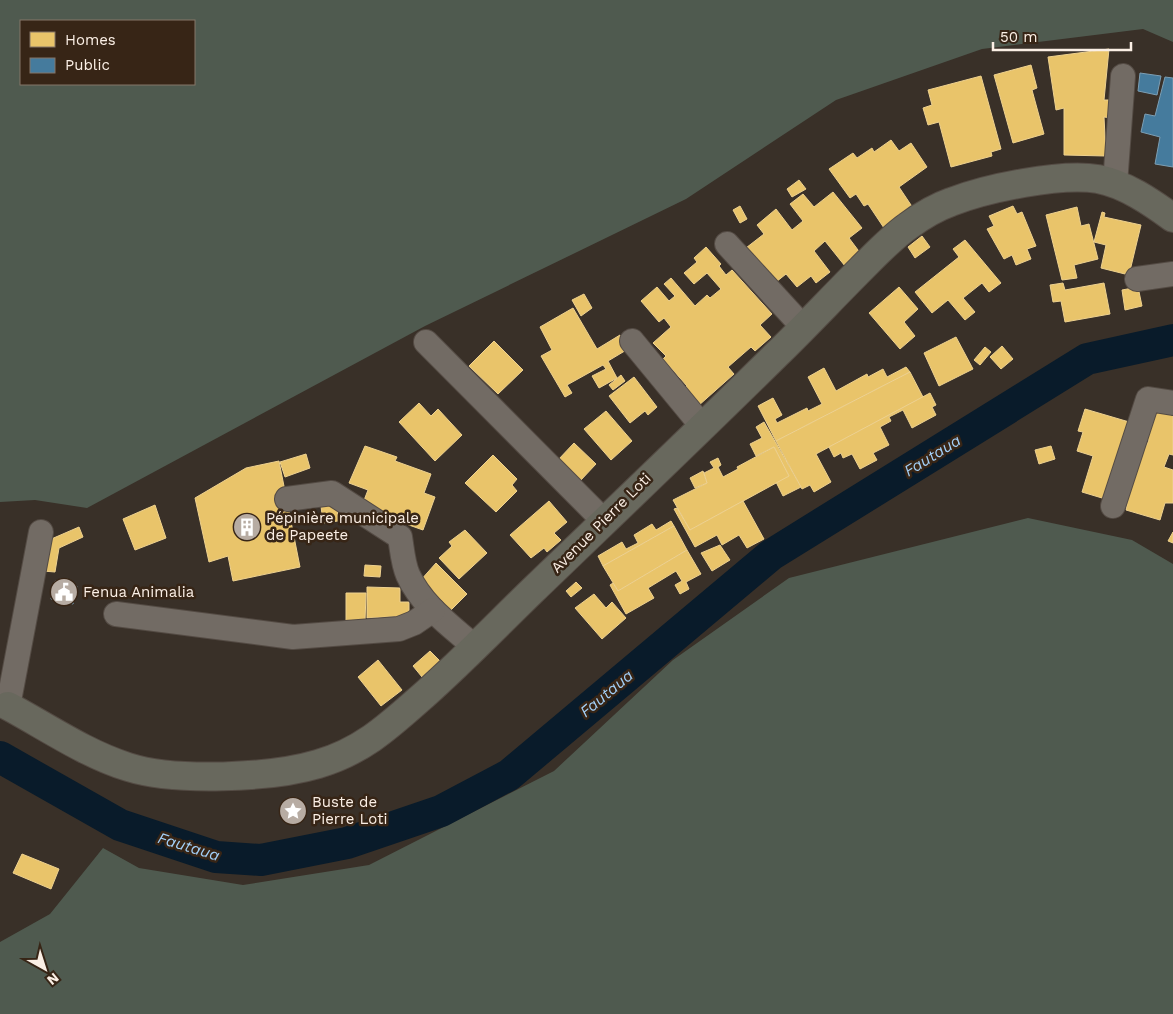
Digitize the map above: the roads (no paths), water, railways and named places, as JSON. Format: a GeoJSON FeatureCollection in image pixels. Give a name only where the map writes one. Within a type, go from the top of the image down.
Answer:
{"type":"FeatureCollection","features":[{"type":"Feature","properties":{"kind":"main road","name":"Avenue Pierre Loti"},"geometry":{"type":"LineString","coordinates":[[4,703],[100,756],[130,768],[190,776],[287,771],[317,765],[342,756],[373,740],[476,648],[604,521],[804,328],[878,252],[907,226],[949,202],[1040,181],[1096,179],[1115,184],[1146,199],[1173,218]]}},
{"type":"Feature","properties":{"kind":"street"},"geometry":{"type":"LineString","coordinates":[[1115,184],[1123,76]]}},
{"type":"Feature","properties":{"kind":"street"},"geometry":{"type":"LineString","coordinates":[[727,244],[804,328]]}},
{"type":"Feature","properties":{"kind":"street"},"geometry":{"type":"LineString","coordinates":[[1136,279],[1173,274]]}},
{"type":"Feature","properties":{"kind":"street"},"geometry":{"type":"LineString","coordinates":[[632,341],[702,426]]}},
{"type":"Feature","properties":{"kind":"street"},"geometry":{"type":"LineString","coordinates":[[426,342],[604,521]]}},
{"type":"Feature","properties":{"kind":"street"},"geometry":{"type":"LineString","coordinates":[[1113,506],[1148,399],[1173,403]]}},
{"type":"Feature","properties":{"kind":"street"},"geometry":{"type":"LineString","coordinates":[[287,499],[332,492],[400,537],[407,574],[416,591],[433,610],[476,648]]}},
{"type":"Feature","properties":{"kind":"street"},"geometry":{"type":"LineString","coordinates":[[4,703],[41,532]]}},
{"type":"Feature","properties":{"kind":"street"},"geometry":{"type":"LineString","coordinates":[[116,614],[293,638],[399,629],[433,610]]}},
{"type":"Feature","properties":{"kind":"waterway","name":"Fautaua"},"geometry":{"type":"LineString","coordinates":[[0,757],[120,825],[216,857],[261,860],[347,843],[441,811],[509,775],[771,555],[1087,359],[1173,340]]}},
{"type":"Feature","properties":{"kind":"place","name":"Pépinière municipale de Papeete"},"geometry":{"type":"Point","coordinates":[247,527]}},
{"type":"Feature","properties":{"kind":"place","name":"Fenua Animalia"},"geometry":{"type":"Point","coordinates":[64,592]}},
{"type":"Feature","properties":{"kind":"place","name":"Buste de Pierre Loti"},"geometry":{"type":"Point","coordinates":[293,811]}}]}
